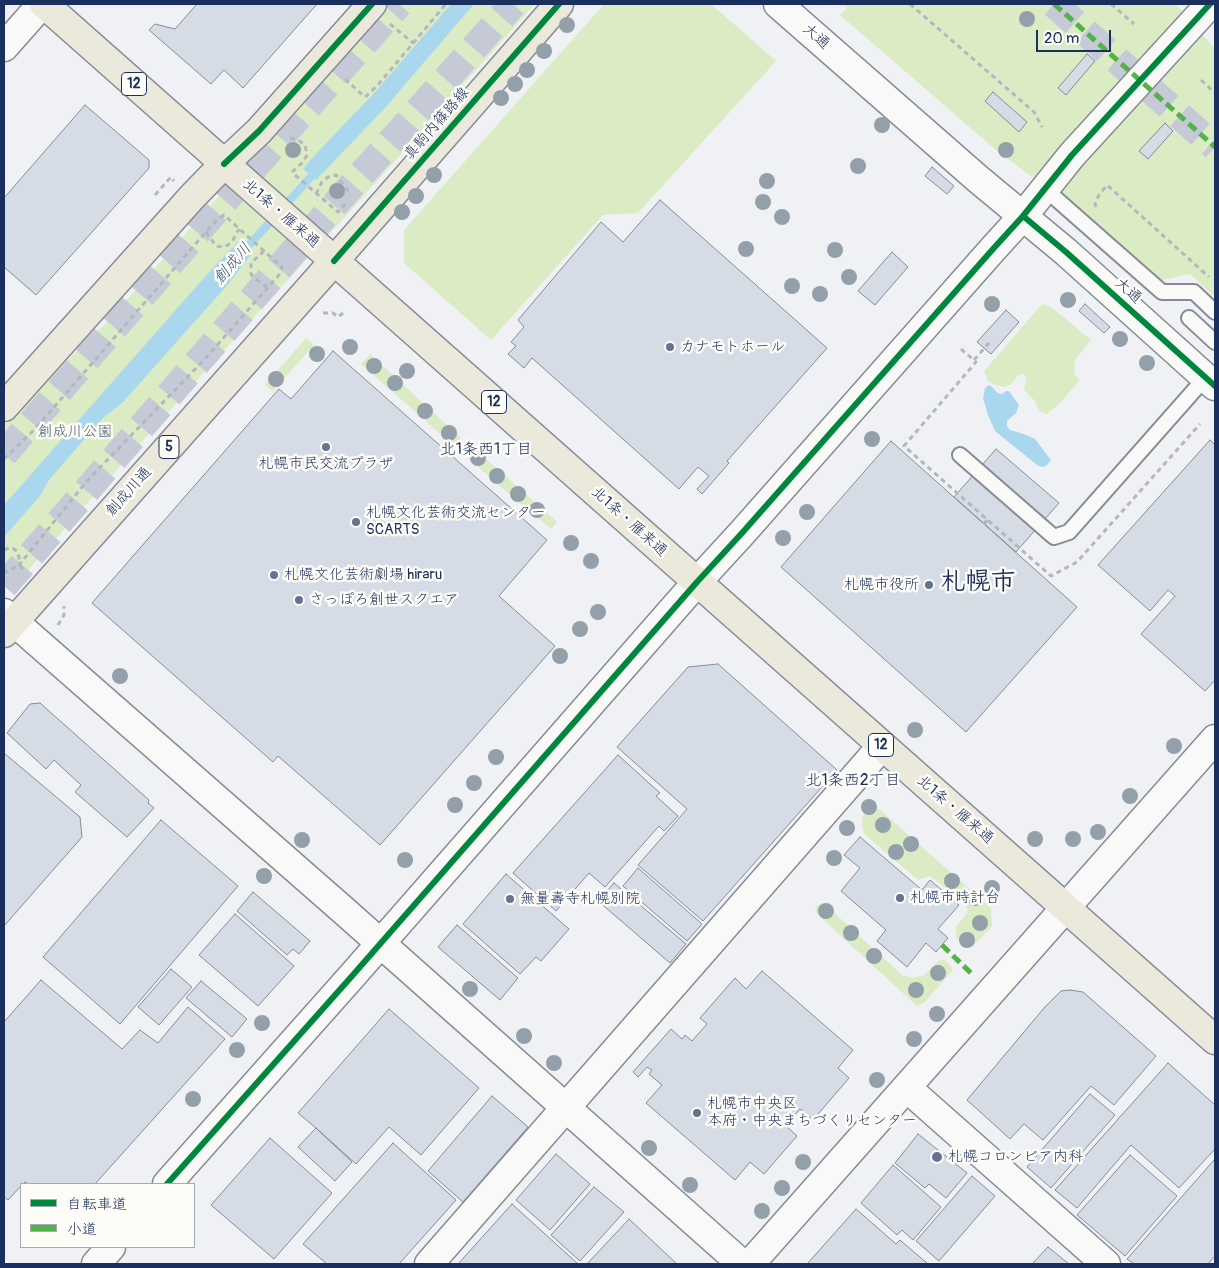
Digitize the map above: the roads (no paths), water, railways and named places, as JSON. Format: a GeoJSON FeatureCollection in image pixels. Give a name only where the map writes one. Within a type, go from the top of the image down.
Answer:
{"type":"FeatureCollection","features":[{"type":"Feature","properties":{"kind":"main road"},"geometry":{"type":"LineString","coordinates":[[4,407],[192,197],[259,130],[372,4]]}},
{"type":"Feature","properties":{"kind":"main road","name":"真駒内篠路線"},"geometry":{"type":"LineString","coordinates":[[334,261],[559,4]]}},
{"type":"Feature","properties":{"kind":"main road","name":"北1条・雁来通"},"geometry":{"type":"LineString","coordinates":[[47,5],[224,164],[1215,1040]]}},
{"type":"Feature","properties":{"kind":"main road","name":"創成川通"},"geometry":{"type":"LineString","coordinates":[[7,622],[334,261]]}},
{"type":"Feature","properties":{"kind":"street","name":"大通"},"geometry":{"type":"LineString","coordinates":[[778,4],[970,172],[1066,252],[1210,382]]}},
{"type":"Feature","properties":{"kind":"street"},"geometry":{"type":"LineString","coordinates":[[168,1183],[697,582],[1023,216],[1072,155],[1210,4]]}},
{"type":"Feature","properties":{"kind":"street"},"geometry":{"type":"LineString","coordinates":[[4,47],[47,5]]}},
{"type":"Feature","properties":{"kind":"street"},"geometry":{"type":"LineString","coordinates":[[7,622],[380,944],[742,1264]]}},
{"type":"Feature","properties":{"kind":"street"},"geometry":{"type":"LineString","coordinates":[[750,1264],[1215,739]]}},
{"type":"Feature","properties":{"kind":"street"},"geometry":{"type":"LineString","coordinates":[[429,1264],[882,746]]}},
{"type":"Feature","properties":{"kind":"street"},"geometry":{"type":"LineString","coordinates":[[906,1088],[1106,1264]]}},
{"type":"Feature","properties":{"kind":"street"},"geometry":{"type":"LineString","coordinates":[[96,1264],[111,1248]]}},
{"type":"Feature","properties":{"kind":"lane"},"geometry":{"type":"LineString","coordinates":[[1045,189],[1162,292],[1194,292],[1215,312]]}},
{"type":"Feature","properties":{"kind":"lane"},"geometry":{"type":"LineString","coordinates":[[1189,318],[1215,342]]}},
{"type":"Feature","properties":{"kind":"lane"},"geometry":{"type":"LineString","coordinates":[[960,455],[1054,537],[1069,532],[1210,382]]}},
{"type":"Feature","properties":{"kind":"water"},"geometry":{"type":"Polygon","coordinates":[[[451,4],[474,4],[384,109],[316,180],[303,169],[377,90],[451,4]]]}},
{"type":"Feature","properties":{"kind":"water"},"geometry":{"type":"Polygon","coordinates":[[[240,240],[253,252],[230,282],[123,402],[103,418],[49,480],[40,496],[4,537],[4,505],[210,271],[240,240]]]}},
{"type":"Feature","properties":{"kind":"water"},"geometry":{"type":"Polygon","coordinates":[[[989,385],[998,393],[1002,394],[1009,391],[1019,405],[1016,413],[1007,421],[1007,426],[1010,430],[1035,439],[1051,460],[1046,466],[1037,465],[995,431],[983,398],[985,388],[989,385]]]}},
{"type":"Feature","properties":{"kind":"waterway","name":"創成川"},"geometry":{"type":"LineString","coordinates":[[242,253],[318,169]]}},
{"type":"Feature","properties":{"kind":"tunnel"},"geometry":{"type":"LineString","coordinates":[[4,454],[399,4]]}},
{"type":"Feature","properties":{"kind":"tunnel"},"geometry":{"type":"LineString","coordinates":[[4,586],[306,237],[513,4]]}},
{"type":"Feature","properties":{"kind":"tunnel"},"geometry":{"type":"LineString","coordinates":[[1054,4],[1215,147]]}},
{"type":"Feature","properties":{"kind":"place","name":"カナモトホール"},"geometry":{"type":"Point","coordinates":[670,347]}},
{"type":"Feature","properties":{"kind":"place","name":"札幌市民交流プラザ"},"geometry":{"type":"Point","coordinates":[326,447]}},
{"type":"Feature","properties":{"kind":"place","name":"札幌文化芸術交流センター SCARTS"},"geometry":{"type":"Point","coordinates":[356,522]}},
{"type":"Feature","properties":{"kind":"place","name":"札幌文化芸術劇場 hiraru"},"geometry":{"type":"Point","coordinates":[274,575]}},
{"type":"Feature","properties":{"kind":"place","name":"札幌市役所"},"geometry":{"type":"Point","coordinates":[929,585]}},
{"type":"Feature","properties":{"kind":"place","name":"さっぽろ創世スクエア"},"geometry":{"type":"Point","coordinates":[299,600]}},
{"type":"Feature","properties":{"kind":"place","name":"札幌市時計台"},"geometry":{"type":"Point","coordinates":[900,898]}},
{"type":"Feature","properties":{"kind":"place","name":"無量壽寺札幌別院"},"geometry":{"type":"Point","coordinates":[510,899]}},
{"type":"Feature","properties":{"kind":"place","name":"札幌市中央区 本府・中央まちづくりセンター"},"geometry":{"type":"Point","coordinates":[697,1113]}},
{"type":"Feature","properties":{"kind":"place","name":"札幌コロンビア内科"},"geometry":{"type":"Point","coordinates":[937,1157]}},
{"type":"Feature","properties":{"kind":"district","name":"北1条西1丁目"},"geometry":{"type":"Point","coordinates":[486,450]}},
{"type":"Feature","properties":{"kind":"district","name":"札幌市"},"geometry":{"type":"Point","coordinates":[978,583]}},
{"type":"Feature","properties":{"kind":"district","name":"北1条西2丁目"},"geometry":{"type":"Point","coordinates":[853,781]}},
{"type":"Feature","properties":{"kind":"park label","name":"創成川公園"},"geometry":{"type":"Point","coordinates":[75,432]}}]}
